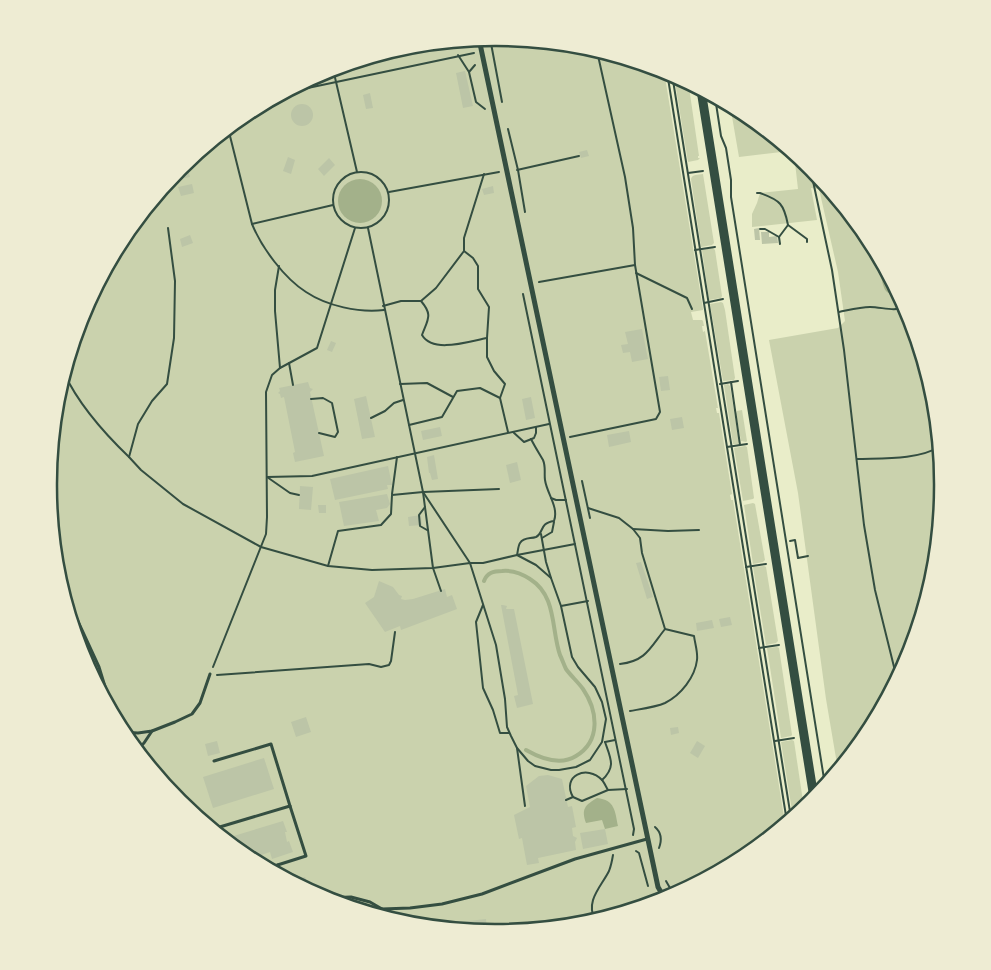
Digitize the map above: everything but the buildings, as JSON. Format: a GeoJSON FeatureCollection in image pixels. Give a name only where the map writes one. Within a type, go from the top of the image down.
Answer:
{"type":"FeatureCollection","features":[{"type":"Feature","properties":{"kind":"main road"},"geometry":{"type":"LineString","coordinates":[[702,98],[812,788]]}},
{"type":"Feature","properties":{"kind":"street"},"geometry":{"type":"LineString","coordinates":[[481,47],[562,437],[660,891]]}},
{"type":"Feature","properties":{"kind":"lane"},"geometry":{"type":"LineString","coordinates":[[80,626],[99,667],[103,682]]}},
{"type":"Feature","properties":{"kind":"lane"},"geometry":{"type":"LineString","coordinates":[[134,733],[152,731],[192,714],[200,703],[210,674]]}},
{"type":"Feature","properties":{"kind":"lane"},"geometry":{"type":"LineString","coordinates":[[142,745],[152,731]]}},
{"type":"Feature","properties":{"kind":"lane"},"geometry":{"type":"LineString","coordinates":[[214,761],[271,744],[306,856],[278,865]]}},
{"type":"Feature","properties":{"kind":"lane"},"geometry":{"type":"LineString","coordinates":[[220,827],[290,806]]}},
{"type":"Feature","properties":{"kind":"lane"},"geometry":{"type":"LineString","coordinates":[[347,897],[370,902],[382,909],[442,904],[482,894],[575,860],[648,839]]}},
{"type":"Feature","properties":{"kind":"path"},"geometry":{"type":"LineString","coordinates":[[471,47],[477,74]]}},
{"type":"Feature","properties":{"kind":"path"},"geometry":{"type":"LineString","coordinates":[[309,88],[482,51]]}},
{"type":"Feature","properties":{"kind":"path"},"geometry":{"type":"LineString","coordinates":[[458,55],[469,72],[476,102],[484,109],[483,100]]}},
{"type":"Feature","properties":{"kind":"path"},"geometry":{"type":"LineString","coordinates":[[550,424],[562,437],[572,437],[656,419],[660,412],[636,273],[633,228],[625,177],[599,59]]}},
{"type":"Feature","properties":{"kind":"path"},"geometry":{"type":"LineString","coordinates":[[469,72],[475,65]]}},
{"type":"Feature","properties":{"kind":"path"},"geometry":{"type":"LineString","coordinates":[[335,77],[357,172]]}},
{"type":"Feature","properties":{"kind":"path"},"geometry":{"type":"LineString","coordinates":[[669,82],[786,814]]}},
{"type":"Feature","properties":{"kind":"path"},"geometry":{"type":"LineString","coordinates":[[674,84],[790,810]]}},
{"type":"Feature","properties":{"kind":"path"},"geometry":{"type":"LineString","coordinates":[[716,106],[721,136],[726,148],[731,180],[731,197],[824,776]]}},
{"type":"Feature","properties":{"kind":"path"},"geometry":{"type":"LineString","coordinates":[[230,136],[252,224],[258,238],[291,280],[306,293],[331,304],[370,312],[384,310]]}},
{"type":"Feature","properties":{"kind":"path"},"geometry":{"type":"LineString","coordinates":[[389,192],[484,174],[518,170],[579,156]]}},
{"type":"Feature","properties":{"kind":"path"},"geometry":{"type":"LineString","coordinates":[[688,173],[705,170]]}},
{"type":"Feature","properties":{"kind":"path"},"geometry":{"type":"LineString","coordinates":[[357,172],[374,175],[383,182],[389,192],[390,206],[383,219],[368,228],[355,228],[344,223],[337,214],[333,204],[337,186],[349,175],[357,172]]}},
{"type":"Feature","properties":{"kind":"path"},"geometry":{"type":"LineString","coordinates":[[383,306],[401,301],[421,301],[436,288],[464,251],[464,238],[484,174]]}},
{"type":"Feature","properties":{"kind":"path"},"geometry":{"type":"LineString","coordinates":[[813,183],[832,270],[844,350],[864,524],[875,590],[894,668]]}},
{"type":"Feature","properties":{"kind":"path"},"geometry":{"type":"LineString","coordinates":[[757,193],[760,192],[770,196],[782,205],[788,225],[807,239],[807,242]]}},
{"type":"Feature","properties":{"kind":"path"},"geometry":{"type":"LineString","coordinates":[[252,224],[333,204]]}},
{"type":"Feature","properties":{"kind":"path"},"geometry":{"type":"LineString","coordinates":[[780,244],[779,237],[788,225]]}},
{"type":"Feature","properties":{"kind":"path"},"geometry":{"type":"LineString","coordinates":[[129,457],[138,424],[152,401],[167,384],[174,338],[175,280],[168,228]]}},
{"type":"Feature","properties":{"kind":"path"},"geometry":{"type":"LineString","coordinates":[[355,228],[317,348],[280,368],[272,375],[266,392],[266,534],[210,674],[225,675],[369,664],[381,667],[389,665],[391,661],[395,632]]}},
{"type":"Feature","properties":{"kind":"path"},"geometry":{"type":"LineString","coordinates":[[368,228],[423,492],[433,568],[441,591]]}},
{"type":"Feature","properties":{"kind":"path"},"geometry":{"type":"LineString","coordinates":[[760,229],[765,229],[779,237]]}},
{"type":"Feature","properties":{"kind":"path"},"geometry":{"type":"LineString","coordinates":[[695,250],[715,247]]}},
{"type":"Feature","properties":{"kind":"path"},"geometry":{"type":"LineString","coordinates":[[464,251],[478,266],[478,289],[489,307],[487,357],[494,371],[505,384],[500,398],[508,433]]}},
{"type":"Feature","properties":{"kind":"path"},"geometry":{"type":"LineString","coordinates":[[531,284],[635,265]]}},
{"type":"Feature","properties":{"kind":"path"},"geometry":{"type":"LineString","coordinates":[[279,266],[275,290],[275,311],[280,368]]}},
{"type":"Feature","properties":{"kind":"path"},"geometry":{"type":"LineString","coordinates":[[636,273],[688,298],[692,310]]}},
{"type":"Feature","properties":{"kind":"path"},"geometry":{"type":"LineString","coordinates":[[522,286],[634,828],[631,843],[634,850],[639,853],[650,889]]}},
{"type":"Feature","properties":{"kind":"path"},"geometry":{"type":"LineString","coordinates":[[703,303],[723,299]]}},
{"type":"Feature","properties":{"kind":"path"},"geometry":{"type":"LineString","coordinates":[[421,301],[428,309],[429,314],[422,335],[425,340],[448,345],[487,338]]}},
{"type":"Feature","properties":{"kind":"path"},"geometry":{"type":"LineString","coordinates":[[838,312],[871,307],[897,309]]}},
{"type":"Feature","properties":{"kind":"path"},"geometry":{"type":"LineString","coordinates":[[289,363],[293,385]]}},
{"type":"Feature","properties":{"kind":"path"},"geometry":{"type":"LineString","coordinates":[[717,385],[738,381]]}},
{"type":"Feature","properties":{"kind":"path"},"geometry":{"type":"LineString","coordinates":[[731,382],[740,445]]}},
{"type":"Feature","properties":{"kind":"path"},"geometry":{"type":"LineString","coordinates":[[400,384],[426,383],[454,397]]}},
{"type":"Feature","properties":{"kind":"path"},"geometry":{"type":"LineString","coordinates":[[69,384],[94,420],[141,470],[183,504],[261,547],[328,566],[372,570],[433,568],[483,563],[575,544]]}},
{"type":"Feature","properties":{"kind":"path"},"geometry":{"type":"LineString","coordinates":[[409,425],[442,417],[457,391],[480,388],[500,398]]}},
{"type":"Feature","properties":{"kind":"path"},"geometry":{"type":"LineString","coordinates":[[311,399],[323,398],[332,402],[338,432],[334,437],[318,433]]}},
{"type":"Feature","properties":{"kind":"path"},"geometry":{"type":"LineString","coordinates":[[371,418],[385,411],[394,403],[404,400]]}},
{"type":"Feature","properties":{"kind":"path"},"geometry":{"type":"LineString","coordinates":[[267,477],[312,476],[550,424]]}},
{"type":"Feature","properties":{"kind":"path"},"geometry":{"type":"LineString","coordinates":[[512,432],[524,442],[534,438],[536,427]]}},
{"type":"Feature","properties":{"kind":"path"},"geometry":{"type":"LineString","coordinates":[[532,439],[543,462],[545,480],[556,516],[552,532],[542,538]]}},
{"type":"Feature","properties":{"kind":"path"},"geometry":{"type":"LineString","coordinates":[[727,447],[748,444]]}},
{"type":"Feature","properties":{"kind":"path"},"geometry":{"type":"LineString","coordinates":[[857,459],[906,457],[932,450]]}},
{"type":"Feature","properties":{"kind":"path"},"geometry":{"type":"LineString","coordinates":[[328,566],[338,531],[380,525],[391,514],[397,457]]}},
{"type":"Feature","properties":{"kind":"path"},"geometry":{"type":"LineString","coordinates":[[267,477],[290,493],[299,495]]}},
{"type":"Feature","properties":{"kind":"path"},"geometry":{"type":"LineString","coordinates":[[392,495],[499,489]]}},
{"type":"Feature","properties":{"kind":"path"},"geometry":{"type":"LineString","coordinates":[[423,492],[470,564],[496,645],[505,699],[507,727],[517,748],[535,766],[551,770],[589,772],[602,780],[608,790]]}},
{"type":"Feature","properties":{"kind":"path"},"geometry":{"type":"LineString","coordinates":[[551,498],[566,500]]}},
{"type":"Feature","properties":{"kind":"path"},"geometry":{"type":"LineString","coordinates":[[425,507],[418,515],[420,526],[428,530]]}},
{"type":"Feature","properties":{"kind":"path"},"geometry":{"type":"LineString","coordinates":[[568,510],[588,508],[619,518],[633,529],[640,538],[642,553],[665,629]]}},
{"type":"Feature","properties":{"kind":"path"},"geometry":{"type":"LineString","coordinates":[[518,555],[520,544],[524,539],[536,537],[548,522],[554,521]]}},
{"type":"Feature","properties":{"kind":"path"},"geometry":{"type":"LineString","coordinates":[[633,529],[699,530]]}},
{"type":"Feature","properties":{"kind":"path"},"geometry":{"type":"LineString","coordinates":[[540,533],[550,578],[561,606],[572,657],[595,688],[602,702],[606,719],[604,742],[610,757],[611,766],[610,772],[602,780]]}},
{"type":"Feature","properties":{"kind":"path"},"geometry":{"type":"LineString","coordinates":[[790,541],[795,540],[798,558],[808,556]]}},
{"type":"Feature","properties":{"kind":"path"},"geometry":{"type":"LineString","coordinates":[[518,555],[536,565],[550,578]]}},
{"type":"Feature","properties":{"kind":"path"},"geometry":{"type":"LineString","coordinates":[[746,567],[766,564]]}},
{"type":"Feature","properties":{"kind":"path"},"geometry":{"type":"LineString","coordinates":[[561,606],[587,601]]}},
{"type":"Feature","properties":{"kind":"path"},"geometry":{"type":"LineString","coordinates":[[483,605],[476,622],[483,688],[500,733],[510,733]]}},
{"type":"Feature","properties":{"kind":"path"},"geometry":{"type":"LineString","coordinates":[[611,667],[627,664],[643,656],[651,650],[665,629]]}},
{"type":"Feature","properties":{"kind":"path"},"geometry":{"type":"LineString","coordinates":[[621,714],[664,703],[684,689],[690,679],[697,660],[694,636],[665,629]]}},
{"type":"Feature","properties":{"kind":"path"},"geometry":{"type":"LineString","coordinates":[[759,648],[779,645]]}},
{"type":"Feature","properties":{"kind":"path"},"geometry":{"type":"LineString","coordinates":[[626,738],[604,742],[590,760],[578,770],[570,784],[571,792],[573,797],[582,801],[608,790],[626,790],[637,787]]}},
{"type":"Feature","properties":{"kind":"path"},"geometry":{"type":"LineString","coordinates":[[774,742],[794,738]]}},
{"type":"Feature","properties":{"kind":"path"},"geometry":{"type":"LineString","coordinates":[[517,748],[525,806]]}},
{"type":"Feature","properties":{"kind":"path"},"geometry":{"type":"LineString","coordinates":[[566,800],[573,797]]}},
{"type":"Feature","properties":{"kind":"path"},"geometry":{"type":"LineString","coordinates":[[593,912],[592,903],[609,870],[614,848]]}},
{"type":"Feature","properties":{"kind":"shaded area"},"geometry":{"type":"Polygon","coordinates":[[[467,47],[524,47],[553,50],[609,61],[666,81],[703,309],[691,312],[693,320],[703,321],[703,332],[705,331],[718,408],[716,408],[717,413],[719,413],[732,494],[730,495],[731,500],[733,500],[784,816],[763,833],[715,865],[690,879],[637,900],[609,909],[553,920],[496,924],[467,923],[438,920],[382,909],[301,879],[252,850],[228,833],[206,815],[166,774],[147,752],[116,704],[90,653],[80,626],[65,571],[61,542],[58,514],[58,456],[65,399],[72,371],[90,317],[102,291],[131,241],[147,218],[185,175],[206,155],[228,137],[276,105],[301,91],[354,70],[382,61],[438,50],[467,47]]]}},
{"type":"Feature","properties":{"kind":"shaded area"},"geometry":{"type":"Polygon","coordinates":[[[675,85],[689,91],[698,158],[700,158],[688,162],[675,85]]]}},
{"type":"Feature","properties":{"kind":"shaded area"},"geometry":{"type":"Polygon","coordinates":[[[732,116],[781,152],[739,157],[732,116]]]}},
{"type":"Feature","properties":{"kind":"shaded area"},"geometry":{"type":"Polygon","coordinates":[[[795,165],[819,189],[811,188],[817,220],[752,227],[752,214],[760,193],[798,189],[795,165]]]}},
{"type":"Feature","properties":{"kind":"shaded area"},"geometry":{"type":"Polygon","coordinates":[[[703,174],[714,243],[701,247],[691,179],[694,175],[703,174]]]}},
{"type":"Feature","properties":{"kind":"shaded area"},"geometry":{"type":"Polygon","coordinates":[[[360,179],[372,183],[378,189],[382,201],[378,213],[372,219],[360,223],[348,219],[342,213],[338,201],[342,189],[348,183],[360,179]]]}},
{"type":"Feature","properties":{"kind":"shaded area"},"geometry":{"type":"Polygon","coordinates":[[[819,189],[844,218],[860,241],[882,279],[884,287],[889,291],[901,317],[911,344],[926,399],[933,456],[934,485],[933,514],[926,571],[911,626],[889,679],[860,729],[836,761],[826,699],[798,493],[769,340],[838,328],[845,321],[838,272],[819,189]]]}},
{"type":"Feature","properties":{"kind":"shaded area"},"geometry":{"type":"Polygon","coordinates":[[[713,248],[715,250],[722,296],[721,298],[709,300],[702,250],[713,248]]]}},
{"type":"Feature","properties":{"kind":"shaded area"},"geometry":{"type":"Polygon","coordinates":[[[881,277],[890,294],[885,289],[881,277]]]}},
{"type":"Feature","properties":{"kind":"shaded area"},"geometry":{"type":"Polygon","coordinates":[[[721,302],[725,310],[734,380],[723,381],[710,304],[721,302]]]}},
{"type":"Feature","properties":{"kind":"shaded area"},"geometry":{"type":"Polygon","coordinates":[[[728,384],[730,386],[738,444],[733,444],[724,385],[728,384]]]}},
{"type":"Feature","properties":{"kind":"shaded area"},"geometry":{"type":"Polygon","coordinates":[[[742,410],[746,442],[741,441],[736,414],[737,411],[742,410]]]}},
{"type":"Feature","properties":{"kind":"shaded area"},"geometry":{"type":"Polygon","coordinates":[[[747,447],[754,498],[743,501],[734,448],[747,447]]]}},
{"type":"Feature","properties":{"kind":"shaded area"},"geometry":{"type":"Polygon","coordinates":[[[755,504],[765,560],[753,564],[744,505],[755,504]]]}},
{"type":"Feature","properties":{"kind":"shaded area"},"geometry":{"type":"Polygon","coordinates":[[[753,567],[766,567],[778,641],[766,645],[753,567]]]}},
{"type":"Feature","properties":{"kind":"shaded area"},"geometry":{"type":"Polygon","coordinates":[[[767,648],[779,648],[792,735],[781,738],[767,648]]]}},
{"type":"Feature","properties":{"kind":"shaded area"},"geometry":{"type":"Polygon","coordinates":[[[794,741],[803,798],[792,809],[781,742],[794,741]]]}},
{"type":"Feature","properties":{"kind":"shaded area"},"geometry":{"type":"Polygon","coordinates":[[[597,798],[611,804],[615,811],[618,826],[605,829],[602,820],[586,823],[585,808],[597,798]]]}},
{"type":"Feature","properties":{"kind":"waterway"},"geometry":{"type":"LineString","coordinates":[[484,581],[491,573],[509,571],[523,575],[539,586],[549,604],[557,645],[565,667],[583,689],[592,707],[594,716],[593,734],[584,750],[576,756],[557,761],[537,756],[526,750]]}}]}
